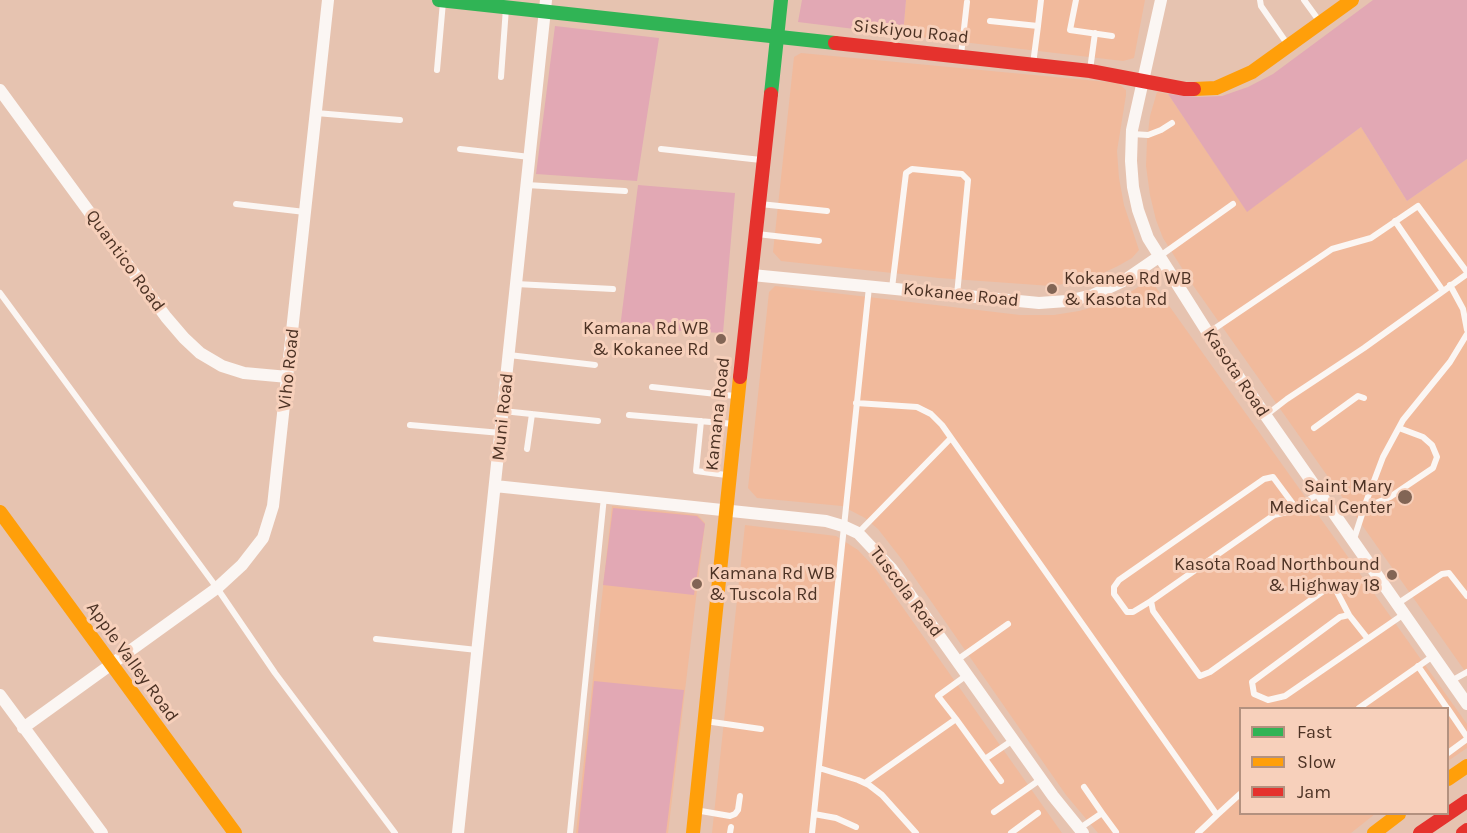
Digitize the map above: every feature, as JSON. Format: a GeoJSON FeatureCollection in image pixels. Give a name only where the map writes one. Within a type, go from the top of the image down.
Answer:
{"type":"FeatureCollection","features":[{"type":"Feature","properties":{"kind":"street","name":"Viho Road"},"geometry":{"type":"LineString","coordinates":[[23,728],[217,588],[243,565],[262,538],[273,507],[327,0]]}},
{"type":"Feature","properties":{"kind":"street","name":"Siskiyou Road"},"geometry":{"type":"LineString","coordinates":[[441,0],[506,8],[546,6],[1033,64],[1090,71],[1185,89],[1216,88],[1252,72],[1352,0]]}},
{"type":"Feature","properties":{"kind":"street","name":"Kamana Road"},"geometry":{"type":"LineString","coordinates":[[693,833],[725,509],[781,0]]}},
{"type":"Feature","properties":{"kind":"street","name":"Kasota Road"},"geometry":{"type":"LineString","coordinates":[[1161,0],[1132,134],[1133,187],[1148,238],[1208,333],[1433,656],[1451,681],[1463,691],[1467,704]]}},
{"type":"Feature","properties":{"kind":"street","name":"Muni Road"},"geometry":{"type":"LineString","coordinates":[[459,833],[546,6]]}},
{"type":"Feature","properties":{"kind":"street","name":"Quantico Road"},"geometry":{"type":"LineString","coordinates":[[0,90],[165,317],[184,338],[222,366],[244,373],[288,377]]}},
{"type":"Feature","properties":{"kind":"street","name":"Kokanee Road"},"geometry":{"type":"LineString","coordinates":[[752,274],[1039,303],[1066,301],[1093,295],[1125,280],[1160,256]]}},
{"type":"Feature","properties":{"kind":"street","name":"Tuscola Road"},"geometry":{"type":"LineString","coordinates":[[495,486],[826,521],[858,533],[891,568],[1041,779],[1081,831]]}},
{"type":"Feature","properties":{"kind":"street","name":"Apple Valley Road"},"geometry":{"type":"LineString","coordinates":[[0,512],[236,833]]}},
{"type":"Feature","properties":{"kind":"street"},"geometry":{"type":"LineString","coordinates":[[0,695],[102,833]]}},
{"type":"Feature","properties":{"kind":"street"},"geometry":{"type":"LineString","coordinates":[[1449,778],[1467,766]]}},
{"type":"Feature","properties":{"kind":"street"},"geometry":{"type":"LineString","coordinates":[[1449,813],[1467,801]]}},
{"type":"Feature","properties":{"kind":"street"},"geometry":{"type":"LineString","coordinates":[[1374,833],[1396,815]]}},
{"type":"Feature","properties":{"kind":"street"},"geometry":{"type":"LineString","coordinates":[[1420,833],[1446,815]]}},
{"type":"Feature","properties":{"kind":"street"},"geometry":{"type":"LineString","coordinates":[[1463,833],[1467,830]]}},
{"type":"Feature","properties":{"kind":"lane"},"geometry":{"type":"LineString","coordinates":[[437,70],[441,0]]}},
{"type":"Feature","properties":{"kind":"lane"},"geometry":{"type":"LineString","coordinates":[[1033,64],[1041,0]]}},
{"type":"Feature","properties":{"kind":"lane"},"geometry":{"type":"LineString","coordinates":[[1076,0],[1070,30],[1112,36]]}},
{"type":"Feature","properties":{"kind":"lane"},"geometry":{"type":"LineString","coordinates":[[1260,0],[1261,6],[1289,45]]}},
{"type":"Feature","properties":{"kind":"lane"},"geometry":{"type":"LineString","coordinates":[[1304,0],[1320,23]]}},
{"type":"Feature","properties":{"kind":"lane"},"geometry":{"type":"LineString","coordinates":[[961,56],[967,2]]}},
{"type":"Feature","properties":{"kind":"lane"},"geometry":{"type":"LineString","coordinates":[[501,77],[506,8]]}},
{"type":"Feature","properties":{"kind":"lane"},"geometry":{"type":"LineString","coordinates":[[990,21],[1038,26]]}},
{"type":"Feature","properties":{"kind":"lane"},"geometry":{"type":"LineString","coordinates":[[1090,71],[1095,33]]}},
{"type":"Feature","properties":{"kind":"lane"},"geometry":{"type":"LineString","coordinates":[[316,113],[400,120]]}},
{"type":"Feature","properties":{"kind":"lane"},"geometry":{"type":"LineString","coordinates":[[1132,134],[1148,135],[1172,123]]}},
{"type":"Feature","properties":{"kind":"lane"},"geometry":{"type":"LineString","coordinates":[[460,149],[530,157]]}},
{"type":"Feature","properties":{"kind":"lane"},"geometry":{"type":"LineString","coordinates":[[661,149],[764,160]]}},
{"type":"Feature","properties":{"kind":"lane"},"geometry":{"type":"LineString","coordinates":[[892,288],[906,173],[912,170],[962,174],[968,180],[957,295]]}},
{"type":"Feature","properties":{"kind":"lane"},"geometry":{"type":"LineString","coordinates":[[527,185],[625,191]]}},
{"type":"Feature","properties":{"kind":"lane"},"geometry":{"type":"LineString","coordinates":[[236,204],[305,212]]}},
{"type":"Feature","properties":{"kind":"lane"},"geometry":{"type":"LineString","coordinates":[[760,204],[826,211]]}},
{"type":"Feature","properties":{"kind":"lane"},"geometry":{"type":"LineString","coordinates":[[1160,256],[1233,204]]}},
{"type":"Feature","properties":{"kind":"lane"},"geometry":{"type":"LineString","coordinates":[[1208,333],[1332,249],[1371,238],[1418,206],[1467,273],[1265,416]]}},
{"type":"Feature","properties":{"kind":"lane"},"geometry":{"type":"LineString","coordinates":[[1395,221],[1443,291]]}},
{"type":"Feature","properties":{"kind":"lane"},"geometry":{"type":"LineString","coordinates":[[756,234],[819,241]]}},
{"type":"Feature","properties":{"kind":"lane"},"geometry":{"type":"LineString","coordinates":[[516,284],[613,289]]}},
{"type":"Feature","properties":{"kind":"lane"},"geometry":{"type":"LineString","coordinates":[[1353,542],[1383,457],[1403,420],[1450,362],[1467,332],[1463,309],[1450,285]]}},
{"type":"Feature","properties":{"kind":"lane"},"geometry":{"type":"LineString","coordinates":[[812,833],[869,286]]}},
{"type":"Feature","properties":{"kind":"lane"},"geometry":{"type":"LineString","coordinates":[[0,293],[217,588],[275,673],[395,833]]}},
{"type":"Feature","properties":{"kind":"lane"},"geometry":{"type":"LineString","coordinates":[[509,355],[595,365]]}},
{"type":"Feature","properties":{"kind":"lane"},"geometry":{"type":"LineString","coordinates":[[652,387],[738,396]]}},
{"type":"Feature","properties":{"kind":"lane"},"geometry":{"type":"LineString","coordinates":[[1314,428],[1358,396],[1364,398]]}},
{"type":"Feature","properties":{"kind":"lane"},"geometry":{"type":"LineString","coordinates":[[856,403],[905,405],[931,414],[942,425],[1217,815]]}},
{"type":"Feature","properties":{"kind":"lane"},"geometry":{"type":"LineString","coordinates":[[503,411],[598,421]]}},
{"type":"Feature","properties":{"kind":"lane"},"geometry":{"type":"LineString","coordinates":[[527,449],[532,414]]}},
{"type":"Feature","properties":{"kind":"lane"},"geometry":{"type":"LineString","coordinates":[[629,415],[735,424]]}},
{"type":"Feature","properties":{"kind":"lane"},"geometry":{"type":"LineString","coordinates":[[701,421],[696,471],[730,475]]}},
{"type":"Feature","properties":{"kind":"lane"},"geometry":{"type":"LineString","coordinates":[[410,425],[501,434]]}},
{"type":"Feature","properties":{"kind":"lane"},"geometry":{"type":"LineString","coordinates":[[1366,502],[1376,503],[1390,497],[1433,468],[1437,457],[1432,445],[1423,437],[1399,428]]}},
{"type":"Feature","properties":{"kind":"lane"},"geometry":{"type":"LineString","coordinates":[[858,533],[951,438]]}},
{"type":"Feature","properties":{"kind":"lane"},"geometry":{"type":"LineString","coordinates":[[1296,508],[1273,477],[1264,479],[1119,580],[1114,587],[1114,594],[1127,612],[1133,612],[1274,515],[1292,512],[1318,493]]}},
{"type":"Feature","properties":{"kind":"lane"},"geometry":{"type":"LineString","coordinates":[[570,833],[604,497]]}},
{"type":"Feature","properties":{"kind":"lane"},"geometry":{"type":"LineString","coordinates":[[1349,615],[1340,617],[1252,681],[1254,694],[1268,700],[1285,696],[1368,639],[1442,574],[1449,573],[1467,596]]}},
{"type":"Feature","properties":{"kind":"lane"},"geometry":{"type":"LineString","coordinates":[[1151,601],[1153,611],[1200,676],[1210,672],[1329,587],[1336,590],[1349,615],[1368,639]]}},
{"type":"Feature","properties":{"kind":"lane"},"geometry":{"type":"LineString","coordinates":[[956,660],[1008,624]]}},
{"type":"Feature","properties":{"kind":"lane"},"geometry":{"type":"LineString","coordinates":[[376,639],[478,650]]}},
{"type":"Feature","properties":{"kind":"lane"},"geometry":{"type":"LineString","coordinates":[[1360,707],[1433,656]]}},
{"type":"Feature","properties":{"kind":"lane"},"geometry":{"type":"LineString","coordinates":[[1418,666],[1446,707]]}},
{"type":"Feature","properties":{"kind":"lane"},"geometry":{"type":"LineString","coordinates":[[1451,681],[1467,672]]}},
{"type":"Feature","properties":{"kind":"lane"},"geometry":{"type":"LineString","coordinates":[[967,675],[938,696],[1001,781]]}},
{"type":"Feature","properties":{"kind":"lane"},"geometry":{"type":"LineString","coordinates":[[1449,712],[1467,738],[1449,752]]}},
{"type":"Feature","properties":{"kind":"lane"},"geometry":{"type":"LineString","coordinates":[[865,783],[956,719]]}},
{"type":"Feature","properties":{"kind":"lane"},"geometry":{"type":"LineString","coordinates":[[704,721],[761,729]]}},
{"type":"Feature","properties":{"kind":"lane"},"geometry":{"type":"LineString","coordinates":[[985,759],[1013,740]]}},
{"type":"Feature","properties":{"kind":"lane"},"geometry":{"type":"LineString","coordinates":[[819,768],[865,783],[882,795],[916,833]]}},
{"type":"Feature","properties":{"kind":"lane"},"geometry":{"type":"LineString","coordinates":[[994,812],[1041,779]]}},
{"type":"Feature","properties":{"kind":"lane"},"geometry":{"type":"LineString","coordinates":[[1084,787],[1116,832]]}},
{"type":"Feature","properties":{"kind":"lane"},"geometry":{"type":"LineString","coordinates":[[1198,833],[1239,795]]}},
{"type":"Feature","properties":{"kind":"lane"},"geometry":{"type":"LineString","coordinates":[[695,810],[730,816],[738,810],[740,796]]}},
{"type":"Feature","properties":{"kind":"lane"},"geometry":{"type":"LineString","coordinates":[[1011,833],[1038,813]]}},
{"type":"Feature","properties":{"kind":"lane"},"geometry":{"type":"LineString","coordinates":[[1081,831],[1102,813]]}},
{"type":"Feature","properties":{"kind":"lane"},"geometry":{"type":"LineString","coordinates":[[814,814],[836,818],[855,827]]}},
{"type":"Feature","properties":{"kind":"shaded area"},"geometry":{"type":"Polygon","coordinates":[[[802,0],[906,0],[903,35],[798,22],[802,0]]]}},
{"type":"Feature","properties":{"kind":"shaded area"},"geometry":{"type":"Polygon","coordinates":[[[906,0],[1145,0],[1134,58],[1123,61],[903,35],[906,0]]]}},
{"type":"Feature","properties":{"kind":"shaded area"},"geometry":{"type":"Polygon","coordinates":[[[1373,0],[1467,0],[1467,159],[1407,201],[1361,127],[1247,212],[1168,94],[1198,97],[1222,96],[1248,87],[1273,74],[1373,0]]]}},
{"type":"Feature","properties":{"kind":"shaded area"},"geometry":{"type":"Polygon","coordinates":[[[555,26],[659,38],[637,181],[536,174],[555,26]]]}},
{"type":"Feature","properties":{"kind":"shaded area"},"geometry":{"type":"Polygon","coordinates":[[[801,53],[1118,83],[1126,90],[1117,151],[1119,178],[1124,205],[1139,250],[1132,258],[1088,280],[1051,286],[939,278],[781,261],[773,252],[794,57],[801,53]]]}},
{"type":"Feature","properties":{"kind":"shaded area","name":"Saint Mary Medical Center"},"geometry":{"type":"Polygon","coordinates":[[[1157,92],[1168,94],[1247,211],[1361,127],[1407,201],[1467,159],[1467,674],[1190,281],[1163,238],[1150,195],[1146,166],[1150,116],[1157,92]]]}},
{"type":"Feature","properties":{"kind":"shaded area"},"geometry":{"type":"Polygon","coordinates":[[[638,185],[735,193],[723,333],[620,328],[638,185]]]}},
{"type":"Feature","properties":{"kind":"shaded area"},"geometry":{"type":"Polygon","coordinates":[[[1150,279],[1467,724],[1467,748],[1449,760],[1449,707],[1239,707],[1239,815],[1374,815],[1351,833],[1098,833],[1066,795],[903,561],[878,529],[865,518],[842,506],[757,498],[748,488],[769,292],[775,286],[1020,315],[1054,315],[1079,311],[1107,303],[1150,279]]]}},
{"type":"Feature","properties":{"kind":"shaded area"},"geometry":{"type":"Polygon","coordinates":[[[612,506],[698,515],[705,523],[668,833],[576,833],[612,506]]]}},
{"type":"Feature","properties":{"kind":"shaded area"},"geometry":{"type":"Polygon","coordinates":[[[613,508],[697,516],[705,524],[694,595],[603,585],[613,508]]]}},
{"type":"Feature","properties":{"kind":"shaded area"},"geometry":{"type":"Polygon","coordinates":[[[745,525],[836,536],[858,550],[875,568],[1062,833],[712,833],[745,525]]]}},
{"type":"Feature","properties":{"kind":"shaded area"},"geometry":{"type":"Polygon","coordinates":[[[594,681],[684,690],[666,833],[578,833],[594,681]]]}},
{"type":"Feature","properties":{"kind":"traffic: fast"},"geometry":{"type":"LineString","coordinates":[[439,0],[835,43]]}},
{"type":"Feature","properties":{"kind":"traffic: fast"},"geometry":{"type":"LineString","coordinates":[[771,94],[781,0]]}},
{"type":"Feature","properties":{"kind":"traffic: slow"},"geometry":{"type":"LineString","coordinates":[[1194,89],[1216,88],[1252,72],[1352,0]]}},
{"type":"Feature","properties":{"kind":"traffic: slow"},"geometry":{"type":"LineString","coordinates":[[693,833],[740,377]]}},
{"type":"Feature","properties":{"kind":"traffic: slow"},"geometry":{"type":"LineString","coordinates":[[0,512],[235,833]]}},
{"type":"Feature","properties":{"kind":"traffic: slow"},"geometry":{"type":"LineString","coordinates":[[1449,778],[1467,766]]}},
{"type":"Feature","properties":{"kind":"traffic: slow"},"geometry":{"type":"LineString","coordinates":[[1374,833],[1398,815]]}},
{"type":"Feature","properties":{"kind":"traffic: jam"},"geometry":{"type":"LineString","coordinates":[[835,43],[1090,71],[1194,89]]}},
{"type":"Feature","properties":{"kind":"traffic: jam"},"geometry":{"type":"LineString","coordinates":[[740,377],[771,94]]}},
{"type":"Feature","properties":{"kind":"traffic: jam"},"geometry":{"type":"LineString","coordinates":[[1449,813],[1467,801]]}},
{"type":"Feature","properties":{"kind":"traffic: jam"},"geometry":{"type":"LineString","coordinates":[[1420,833],[1446,815]]}},
{"type":"Feature","properties":{"kind":"traffic: jam"},"geometry":{"type":"LineString","coordinates":[[1463,833],[1467,830]]}},
{"type":"Feature","properties":{"kind":"place","name":"Kokanee Rd WB & Kasota Rd"},"geometry":{"type":"Point","coordinates":[1052,289]}},
{"type":"Feature","properties":{"kind":"place","name":"Kamana Rd WB & Kokanee Rd"},"geometry":{"type":"Point","coordinates":[721,339]}},
{"type":"Feature","properties":{"kind":"place","name":"Saint Mary Medical Center"},"geometry":{"type":"Point","coordinates":[1405,497]}},
{"type":"Feature","properties":{"kind":"place","name":"Kasota Road Northbound & Highway 18"},"geometry":{"type":"Point","coordinates":[1392,575]}},
{"type":"Feature","properties":{"kind":"place","name":"Kamana Rd WB & Tuscola Rd"},"geometry":{"type":"Point","coordinates":[697,584]}}]}
